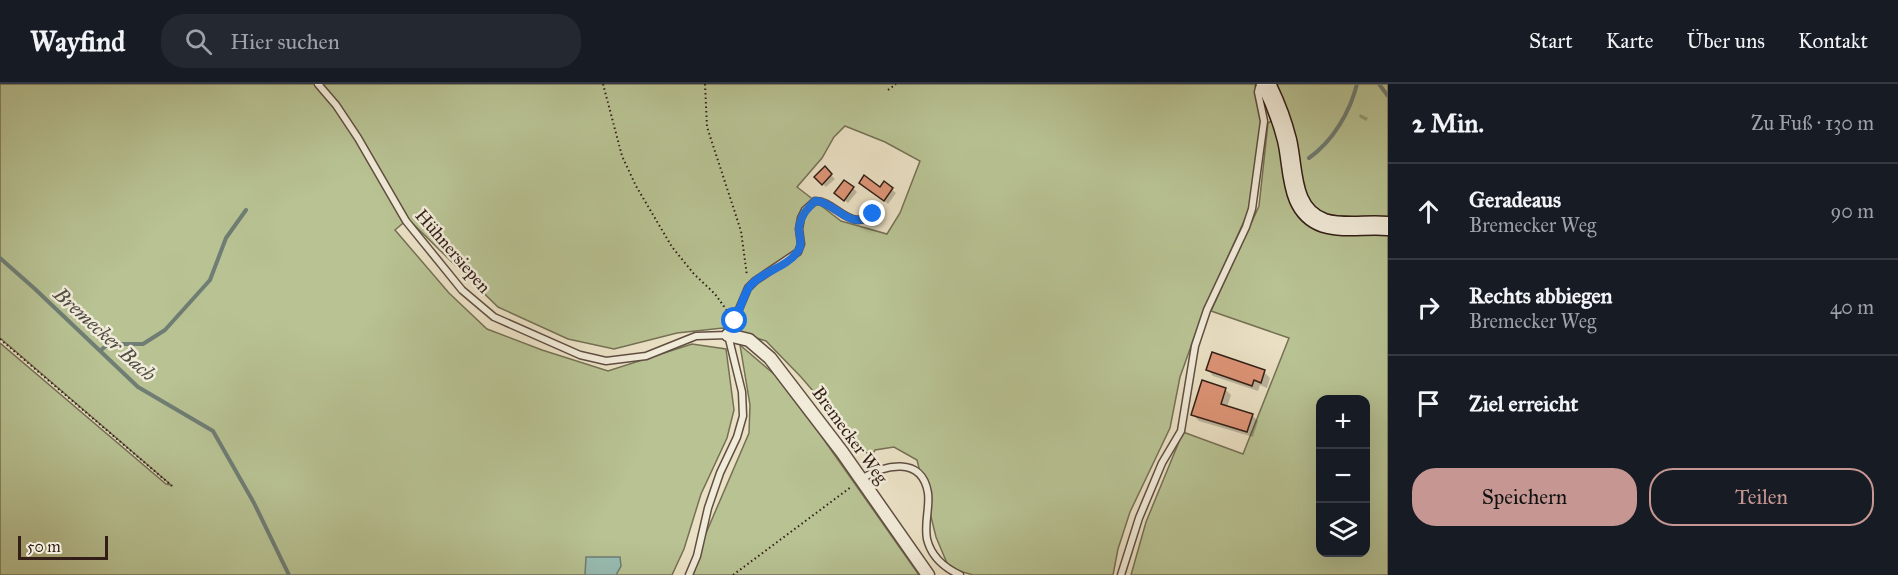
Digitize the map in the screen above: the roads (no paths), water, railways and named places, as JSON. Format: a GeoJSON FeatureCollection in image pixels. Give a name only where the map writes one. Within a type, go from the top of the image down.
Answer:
{"type":"FeatureCollection","features":[{"type":"Feature","properties":{"kind":"main road"},"geometry":{"type":"LineString","coordinates":[[1266,84],[1283,125],[1296,197],[1306,212],[1323,222],[1334,225],[1388,226]]}},
{"type":"Feature","properties":{"kind":"street","name":"Bremecker Weg"},"geometry":{"type":"LineString","coordinates":[[728,334],[749,339],[770,358],[861,479],[928,575]]}},
{"type":"Feature","properties":{"kind":"lane","name":"Hühnersiepen"},"geometry":{"type":"LineString","coordinates":[[318,84],[336,105],[406,221],[462,290],[494,317],[580,355],[606,361],[646,356],[696,336],[728,334]]}},
{"type":"Feature","properties":{"kind":"lane"},"geometry":{"type":"LineString","coordinates":[[1121,575],[1139,518],[1162,463],[1181,431],[1194,346],[1207,310],[1246,227],[1252,209],[1264,121],[1258,92],[1260,84]]}},
{"type":"Feature","properties":{"kind":"lane"},"geometry":{"type":"LineString","coordinates":[[689,575],[697,556],[708,508],[720,473],[737,437],[743,416],[742,392],[728,334],[748,288],[798,252],[801,244],[799,229],[801,218],[815,201],[821,201],[841,215],[858,220],[868,218],[873,214]]}},
{"type":"Feature","properties":{"kind":"lane"},"geometry":{"type":"LineString","coordinates":[[861,479],[889,466],[902,466],[913,470],[922,478],[928,495],[927,538],[931,549],[948,569],[960,575]]}},
{"type":"Feature","properties":{"kind":"water"},"geometry":{"type":"Polygon","coordinates":[[[586,557],[620,557],[621,566],[616,575],[585,575],[586,557]]]}},
{"type":"Feature","properties":{"kind":"waterway"},"geometry":{"type":"LineString","coordinates":[[1309,158],[1326,143],[1339,125],[1350,105],[1357,84]]}},
{"type":"Feature","properties":{"kind":"waterway"},"geometry":{"type":"LineString","coordinates":[[1379,84],[1388,96]]}},
{"type":"Feature","properties":{"kind":"waterway"},"geometry":{"type":"LineString","coordinates":[[100,351],[108,344],[143,344],[165,330],[210,280],[226,238],[246,210]]}},
{"type":"Feature","properties":{"kind":"waterway","name":"Bremecker Bach"},"geometry":{"type":"LineString","coordinates":[[0,258],[138,387],[213,431],[254,503],[289,575]]}}]}
